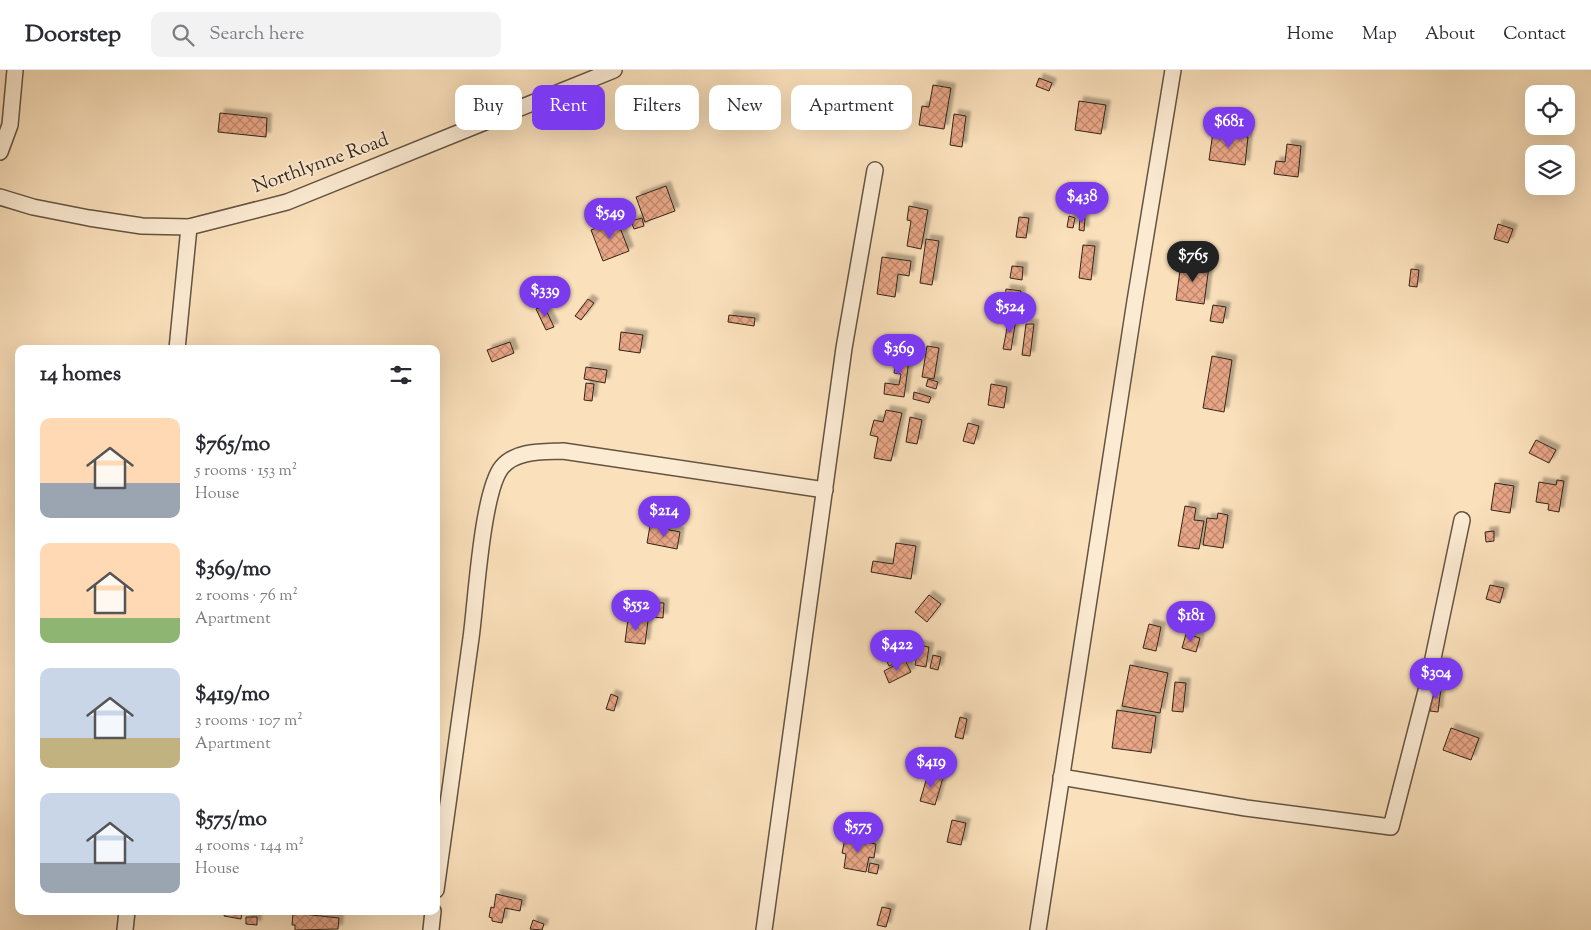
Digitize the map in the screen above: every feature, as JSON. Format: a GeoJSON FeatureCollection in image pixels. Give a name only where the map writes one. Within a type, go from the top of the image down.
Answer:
{"type":"FeatureCollection","features":[{"type":"Feature","properties":{"kind":"street"},"geometry":{"type":"LineString","coordinates":[[0,152],[10,125],[15,70]]}},
{"type":"Feature","properties":{"kind":"street","name":"Northlynne Road"},"geometry":{"type":"LineString","coordinates":[[0,197],[33,207],[89,218],[142,226],[189,227],[287,202],[614,70]]}},
{"type":"Feature","properties":{"kind":"street"},"geometry":{"type":"LineString","coordinates":[[1038,930],[1061,777],[1090,606],[1134,301],[1173,70]]}},
{"type":"Feature","properties":{"kind":"street"},"geometry":{"type":"LineString","coordinates":[[764,930],[844,348],[875,170]]}},
{"type":"Feature","properties":{"kind":"street"},"geometry":{"type":"LineString","coordinates":[[177,345],[189,227]]}},
{"type":"Feature","properties":{"kind":"street"},"geometry":{"type":"LineString","coordinates":[[440,860],[481,549],[495,478],[503,465],[514,458],[532,452],[563,450],[825,490]]}},
{"type":"Feature","properties":{"kind":"street"},"geometry":{"type":"LineString","coordinates":[[1061,777],[1246,808],[1391,827],[1427,687],[1462,520]]}},
{"type":"Feature","properties":{"kind":"street"},"geometry":{"type":"LineString","coordinates":[[125,930],[127,915]]}},
{"type":"Feature","properties":{"kind":"street"},"geometry":{"type":"LineString","coordinates":[[431,930],[433,915]]}},
{"type":"Feature","properties":{"kind":"building"},"geometry":{"type":"Polygon","coordinates":[[[1039,78],[1052,83],[1049,91],[1036,86],[1039,78]]]}},
{"type":"Feature","properties":{"kind":"building"},"geometry":{"type":"Polygon","coordinates":[[[933,85],[951,88],[944,129],[919,125],[922,106],[929,107],[933,85]]]}},
{"type":"Feature","properties":{"kind":"building"},"geometry":{"type":"Polygon","coordinates":[[[1079,101],[1106,105],[1101,134],[1075,130],[1079,101]]]}},
{"type":"Feature","properties":{"kind":"building"},"geometry":{"type":"Polygon","coordinates":[[[220,113],[267,118],[266,137],[218,132],[220,113]]]}},
{"type":"Feature","properties":{"kind":"building"},"geometry":{"type":"Polygon","coordinates":[[[954,114],[966,116],[962,147],[950,145],[954,114]]]}},
{"type":"Feature","properties":{"kind":"building"},"geometry":{"type":"Polygon","coordinates":[[[1213,132],[1248,137],[1245,165],[1209,160],[1213,132]]]}},
{"type":"Feature","properties":{"kind":"building"},"geometry":{"type":"Polygon","coordinates":[[[1287,144],[1301,146],[1298,177],[1274,174],[1276,161],[1285,162],[1287,144]]]}},
{"type":"Feature","properties":{"kind":"building"},"geometry":{"type":"Polygon","coordinates":[[[666,186],[675,211],[645,222],[636,197],[666,186]]]}},
{"type":"Feature","properties":{"kind":"building"},"geometry":{"type":"Polygon","coordinates":[[[909,206],[928,210],[921,249],[907,246],[911,221],[907,220],[909,206]]]}},
{"type":"Feature","properties":{"kind":"building"},"geometry":{"type":"Polygon","coordinates":[[[1069,216],[1075,218],[1073,228],[1067,227],[1069,216]]]}},
{"type":"Feature","properties":{"kind":"building"},"geometry":{"type":"Polygon","coordinates":[[[1019,217],[1029,218],[1026,238],[1016,237],[1019,217]]]}},
{"type":"Feature","properties":{"kind":"building"},"geometry":{"type":"Polygon","coordinates":[[[642,218],[644,226],[634,229],[631,221],[642,218]]]}},
{"type":"Feature","properties":{"kind":"building"},"geometry":{"type":"Polygon","coordinates":[[[1080,218],[1085,218],[1084,231],[1079,230],[1080,218]]]}},
{"type":"Feature","properties":{"kind":"building"},"geometry":{"type":"Polygon","coordinates":[[[617,220],[629,251],[603,261],[591,230],[617,220]]]}},
{"type":"Feature","properties":{"kind":"building"},"geometry":{"type":"Polygon","coordinates":[[[1498,224],[1513,229],[1508,243],[1494,239],[1498,224]]]}},
{"type":"Feature","properties":{"kind":"building"},"geometry":{"type":"Polygon","coordinates":[[[926,239],[939,241],[932,285],[920,283],[926,239]]]}},
{"type":"Feature","properties":{"kind":"building"},"geometry":{"type":"Polygon","coordinates":[[[1083,245],[1095,246],[1091,280],[1079,278],[1083,245]]]}},
{"type":"Feature","properties":{"kind":"building"},"geometry":{"type":"Polygon","coordinates":[[[882,257],[911,261],[909,276],[898,274],[895,297],[877,294],[882,257]]]}},
{"type":"Feature","properties":{"kind":"building"},"geometry":{"type":"Polygon","coordinates":[[[1181,263],[1209,266],[1204,304],[1176,300],[1181,263]]]}},
{"type":"Feature","properties":{"kind":"building"},"geometry":{"type":"Polygon","coordinates":[[[1012,266],[1023,267],[1022,280],[1010,278],[1012,266]]]}},
{"type":"Feature","properties":{"kind":"building"},"geometry":{"type":"Polygon","coordinates":[[[1411,269],[1419,270],[1417,287],[1409,286],[1411,269]]]}},
{"type":"Feature","properties":{"kind":"building"},"geometry":{"type":"Polygon","coordinates":[[[1006,289],[1021,291],[1019,309],[1004,307],[1006,289]]]}},
{"type":"Feature","properties":{"kind":"building"},"geometry":{"type":"Polygon","coordinates":[[[588,299],[594,303],[581,320],[575,316],[588,299]]]}},
{"type":"Feature","properties":{"kind":"building"},"geometry":{"type":"Polygon","coordinates":[[[1213,305],[1226,307],[1223,323],[1210,321],[1213,305]]]}},
{"type":"Feature","properties":{"kind":"building"},"geometry":{"type":"Polygon","coordinates":[[[544,306],[554,327],[546,330],[536,309],[544,306]]]}},
{"type":"Feature","properties":{"kind":"building"},"geometry":{"type":"Polygon","coordinates":[[[729,315],[755,318],[754,326],[728,322],[729,315]]]}},
{"type":"Feature","properties":{"kind":"building"},"geometry":{"type":"Polygon","coordinates":[[[1009,318],[1016,319],[1011,350],[1003,349],[1009,318]]]}},
{"type":"Feature","properties":{"kind":"building"},"geometry":{"type":"Polygon","coordinates":[[[1026,324],[1034,324],[1030,356],[1022,355],[1026,324]]]}},
{"type":"Feature","properties":{"kind":"building"},"geometry":{"type":"Polygon","coordinates":[[[621,332],[643,335],[640,353],[619,350],[621,332]]]}},
{"type":"Feature","properties":{"kind":"building"},"geometry":{"type":"Polygon","coordinates":[[[510,342],[514,353],[492,362],[487,350],[510,342]]]}},
{"type":"Feature","properties":{"kind":"building"},"geometry":{"type":"Polygon","coordinates":[[[927,346],[939,348],[934,379],[922,377],[927,346]]]}},
{"type":"Feature","properties":{"kind":"building"},"geometry":{"type":"Polygon","coordinates":[[[897,352],[910,353],[904,397],[884,394],[885,383],[899,385],[901,374],[894,373],[897,352]]]}},
{"type":"Feature","properties":{"kind":"building"},"geometry":{"type":"Polygon","coordinates":[[[1212,356],[1232,360],[1224,412],[1203,408],[1212,356]]]}},
{"type":"Feature","properties":{"kind":"building"},"geometry":{"type":"Polygon","coordinates":[[[586,367],[607,370],[605,383],[584,379],[586,367]]]}},
{"type":"Feature","properties":{"kind":"building"},"geometry":{"type":"Polygon","coordinates":[[[928,379],[938,382],[936,389],[926,386],[928,379]]]}},
{"type":"Feature","properties":{"kind":"building"},"geometry":{"type":"Polygon","coordinates":[[[586,383],[594,384],[592,401],[584,400],[586,383]]]}},
{"type":"Feature","properties":{"kind":"building"},"geometry":{"type":"Polygon","coordinates":[[[991,384],[1007,387],[1004,408],[988,405],[991,384]]]}},
{"type":"Feature","properties":{"kind":"building"},"geometry":{"type":"Polygon","coordinates":[[[914,392],[931,397],[929,403],[913,399],[914,392]]]}},
{"type":"Feature","properties":{"kind":"building"},"geometry":{"type":"Polygon","coordinates":[[[886,410],[902,413],[891,461],[874,458],[878,437],[870,435],[874,420],[883,422],[886,410]]]}},
{"type":"Feature","properties":{"kind":"building"},"geometry":{"type":"Polygon","coordinates":[[[910,417],[922,420],[917,444],[906,442],[910,417]]]}},
{"type":"Feature","properties":{"kind":"building"},"geometry":{"type":"Polygon","coordinates":[[[968,423],[979,426],[974,444],[963,441],[968,423]]]}},
{"type":"Feature","properties":{"kind":"building"},"geometry":{"type":"Polygon","coordinates":[[[1536,440],[1556,450],[1549,463],[1529,453],[1536,440]]]}},
{"type":"Feature","properties":{"kind":"building"},"geometry":{"type":"Polygon","coordinates":[[[1557,480],[1564,481],[1559,512],[1548,510],[1549,504],[1536,502],[1539,482],[1556,485],[1557,480]]]}},
{"type":"Feature","properties":{"kind":"building"},"geometry":{"type":"Polygon","coordinates":[[[1495,483],[1514,486],[1510,513],[1491,510],[1495,483]]]}},
{"type":"Feature","properties":{"kind":"building"},"geometry":{"type":"Polygon","coordinates":[[[1185,506],[1196,508],[1194,520],[1204,521],[1199,549],[1178,546],[1185,506]]]}},
{"type":"Feature","properties":{"kind":"building"},"geometry":{"type":"Polygon","coordinates":[[[1218,513],[1228,515],[1223,548],[1203,545],[1207,518],[1217,519],[1218,513]]]}},
{"type":"Feature","properties":{"kind":"building"},"geometry":{"type":"Polygon","coordinates":[[[650,526],[680,532],[677,549],[647,543],[650,526]]]}},
{"type":"Feature","properties":{"kind":"building"},"geometry":{"type":"Polygon","coordinates":[[[1494,531],[1494,541],[1486,542],[1485,532],[1494,531]]]}},
{"type":"Feature","properties":{"kind":"building"},"geometry":{"type":"Polygon","coordinates":[[[896,543],[916,546],[911,579],[871,572],[873,561],[893,564],[896,543]]]}},
{"type":"Feature","properties":{"kind":"building"},"geometry":{"type":"Polygon","coordinates":[[[1490,585],[1504,588],[1500,603],[1486,599],[1490,585]]]}},
{"type":"Feature","properties":{"kind":"building"},"geometry":{"type":"Polygon","coordinates":[[[929,595],[941,604],[927,622],[915,612],[929,595]]]}},
{"type":"Feature","properties":{"kind":"building"},"geometry":{"type":"Polygon","coordinates":[[[643,602],[664,603],[663,618],[642,616],[643,602]]]}},
{"type":"Feature","properties":{"kind":"building"},"geometry":{"type":"Polygon","coordinates":[[[628,619],[648,621],[645,644],[625,642],[628,619]]]}},
{"type":"Feature","properties":{"kind":"building"},"geometry":{"type":"Polygon","coordinates":[[[1149,624],[1161,627],[1156,651],[1143,648],[1149,624]]]}},
{"type":"Feature","properties":{"kind":"building"},"geometry":{"type":"Polygon","coordinates":[[[1186,634],[1200,638],[1196,652],[1182,648],[1186,634]]]}},
{"type":"Feature","properties":{"kind":"building"},"geometry":{"type":"Polygon","coordinates":[[[897,636],[907,658],[889,666],[879,645],[897,636]]]}},
{"type":"Feature","properties":{"kind":"building"},"geometry":{"type":"Polygon","coordinates":[[[919,645],[929,647],[926,667],[915,665],[919,645]]]}},
{"type":"Feature","properties":{"kind":"building"},"geometry":{"type":"Polygon","coordinates":[[[933,655],[941,657],[938,670],[930,668],[933,655]]]}},
{"type":"Feature","properties":{"kind":"building"},"geometry":{"type":"Polygon","coordinates":[[[905,660],[911,672],[889,683],[884,671],[905,660]]]}},
{"type":"Feature","properties":{"kind":"building"},"geometry":{"type":"Polygon","coordinates":[[[1439,661],[1447,663],[1443,685],[1435,683],[1439,661]]]}},
{"type":"Feature","properties":{"kind":"building"},"geometry":{"type":"Polygon","coordinates":[[[1130,665],[1168,673],[1160,713],[1122,706],[1130,665]]]}},
{"type":"Feature","properties":{"kind":"building"},"geometry":{"type":"Polygon","coordinates":[[[1175,682],[1186,683],[1183,712],[1172,711],[1175,682]]]}},
{"type":"Feature","properties":{"kind":"building"},"geometry":{"type":"Polygon","coordinates":[[[1433,687],[1441,688],[1438,712],[1430,711],[1433,687]]]}},
{"type":"Feature","properties":{"kind":"building"},"geometry":{"type":"Polygon","coordinates":[[[611,694],[618,697],[614,711],[606,709],[611,694]]]}},
{"type":"Feature","properties":{"kind":"building"},"geometry":{"type":"Polygon","coordinates":[[[1117,710],[1156,716],[1151,753],[1112,748],[1117,710]]]}},
{"type":"Feature","properties":{"kind":"building"},"geometry":{"type":"Polygon","coordinates":[[[960,717],[967,719],[963,739],[955,737],[960,717]]]}},
{"type":"Feature","properties":{"kind":"building"},"geometry":{"type":"Polygon","coordinates":[[[1451,728],[1479,738],[1471,760],[1443,750],[1451,728]]]}},
{"type":"Feature","properties":{"kind":"building"},"geometry":{"type":"Polygon","coordinates":[[[928,774],[943,778],[935,805],[920,801],[928,774]]]}},
{"type":"Feature","properties":{"kind":"building"},"geometry":{"type":"Polygon","coordinates":[[[952,820],[966,823],[961,845],[947,842],[952,820]]]}},
{"type":"Feature","properties":{"kind":"building"},"geometry":{"type":"Polygon","coordinates":[[[845,838],[876,844],[874,858],[869,857],[866,872],[844,868],[846,854],[842,853],[845,838]]]}},
{"type":"Feature","properties":{"kind":"building"},"geometry":{"type":"Polygon","coordinates":[[[870,863],[879,865],[877,874],[868,872],[870,863]]]}},
{"type":"Feature","properties":{"kind":"building"},"geometry":{"type":"Polygon","coordinates":[[[496,894],[522,900],[520,911],[505,908],[502,923],[492,921],[492,918],[489,917],[491,907],[494,908],[496,894]]]}},
{"type":"Feature","properties":{"kind":"building"},"geometry":{"type":"Polygon","coordinates":[[[882,907],[891,909],[886,927],[877,925],[882,907]]]}},
{"type":"Feature","properties":{"kind":"building"},"geometry":{"type":"Polygon","coordinates":[[[224,915],[242,915],[241,919],[224,915]]]}},
{"type":"Feature","properties":{"kind":"building"},"geometry":{"type":"Polygon","coordinates":[[[293,915],[339,918],[338,929],[295,930],[295,925],[292,925],[293,915]]]}},
{"type":"Feature","properties":{"kind":"building"},"geometry":{"type":"Polygon","coordinates":[[[246,917],[257,917],[257,925],[246,924],[246,917]]]}},
{"type":"Feature","properties":{"kind":"building"},"geometry":{"type":"Polygon","coordinates":[[[533,920],[544,924],[542,930],[530,929],[533,920]]]}}]}
